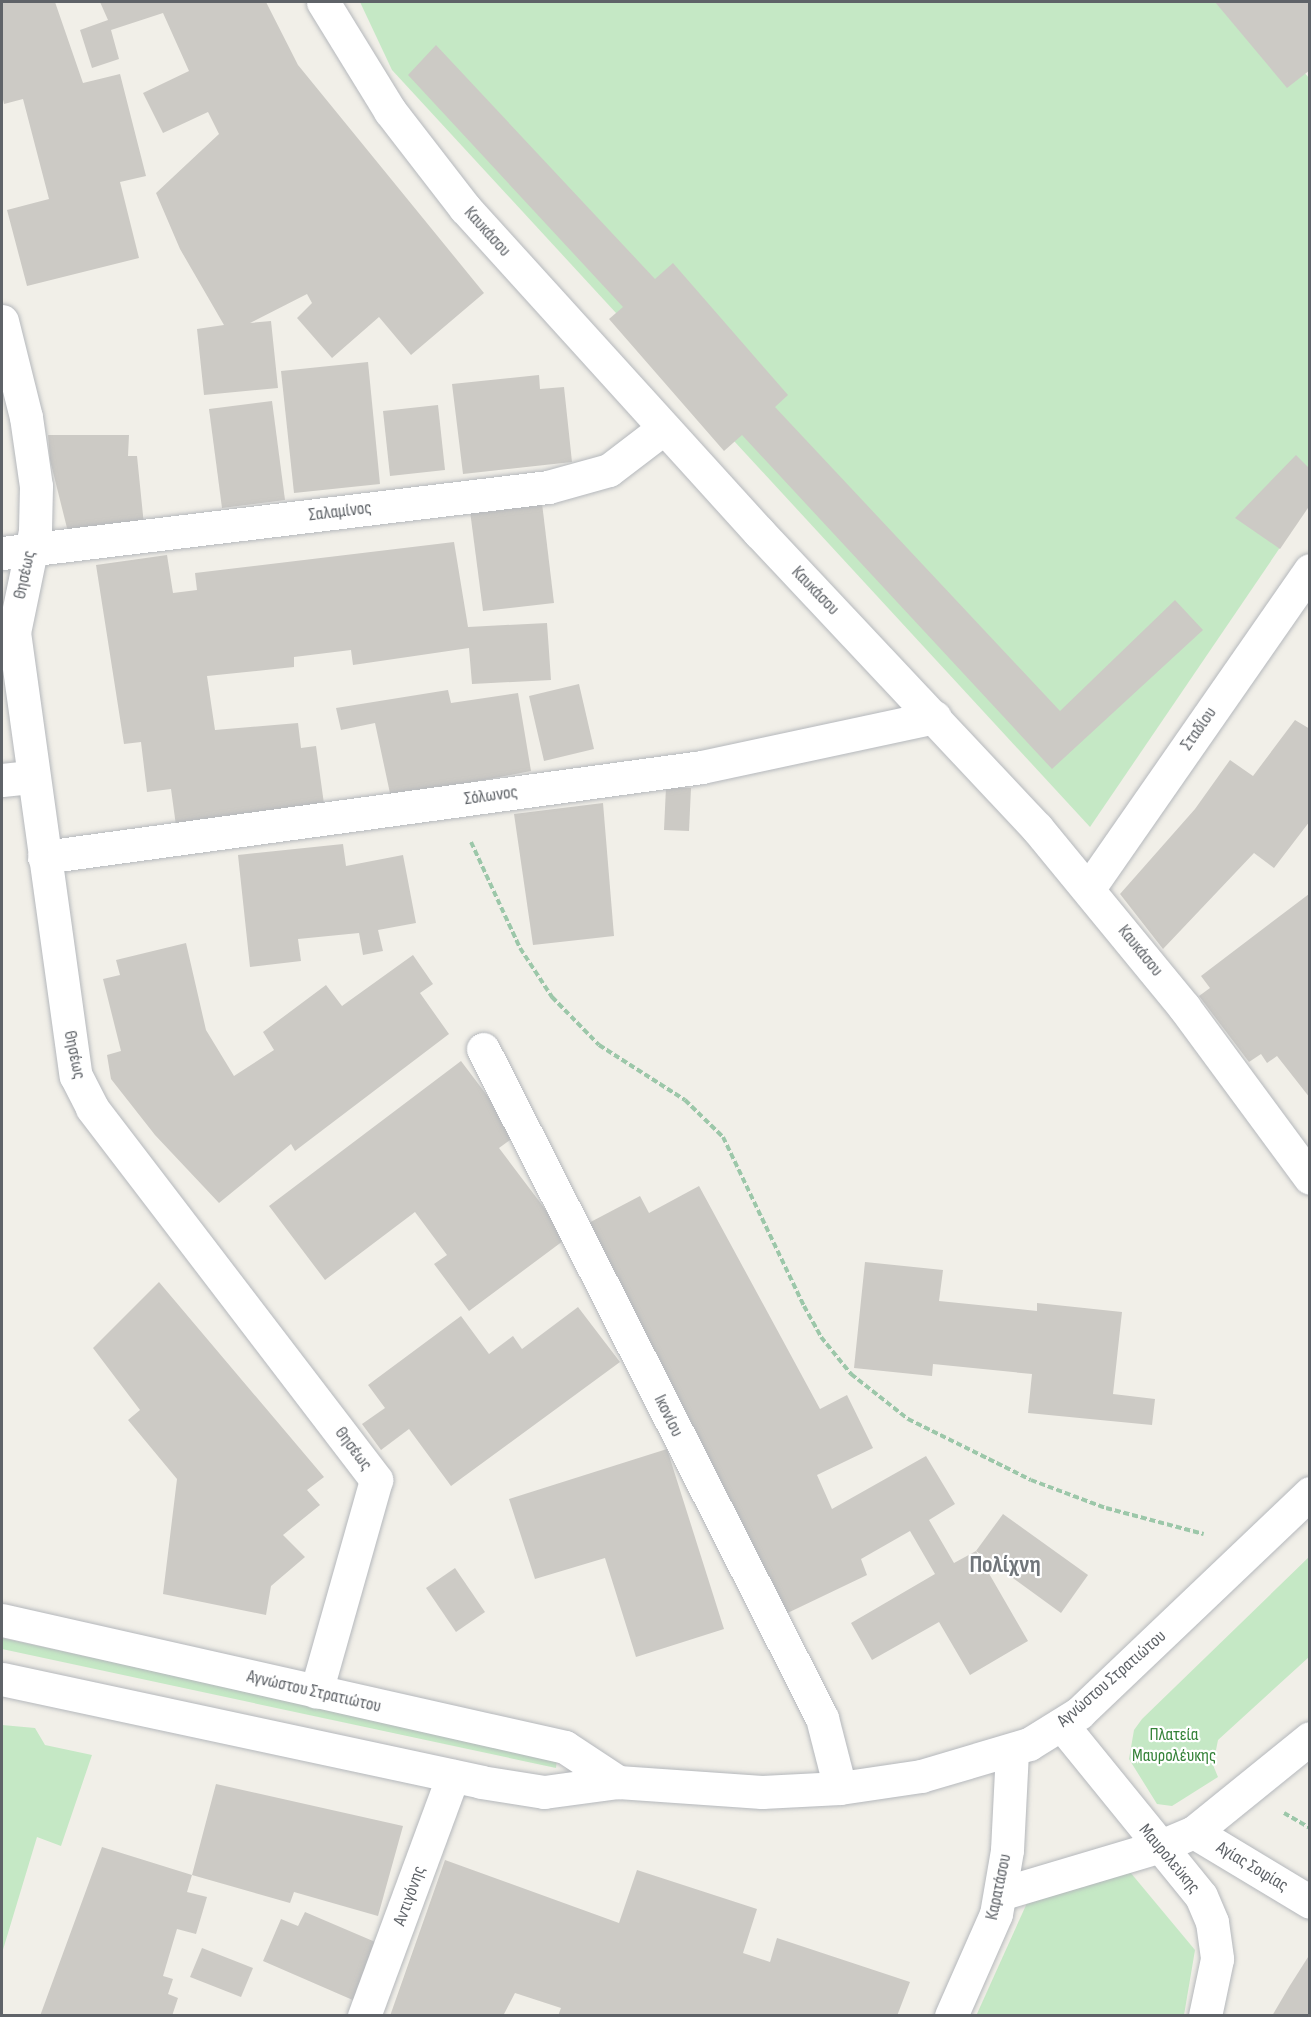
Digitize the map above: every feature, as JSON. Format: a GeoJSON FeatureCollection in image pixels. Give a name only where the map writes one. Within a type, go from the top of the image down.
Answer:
{"type":"FeatureCollection","features":[{"type":"Feature","properties":{"kind":"street","name":"Καυκάσου"},"geometry":{"type":"LineString","coordinates":[[324,2],[390,111],[432,167],[664,429],[935,717],[1089,888],[1190,1014],[1310,1178]]}},
{"type":"Feature","properties":{"kind":"street","name":"Θησέως"},"geometry":{"type":"LineString","coordinates":[[2,321],[33,456],[38,514],[16,552],[14,632],[17,778],[44,857],[72,1063],[82,1090],[376,1479],[316,1692]]}},
{"type":"Feature","properties":{"kind":"street","name":"Σαλαμίνος"},"geometry":{"type":"LineString","coordinates":[[16,552],[548,487],[609,470],[664,429]]}},
{"type":"Feature","properties":{"kind":"street","name":"Σταδίου"},"geometry":{"type":"LineString","coordinates":[[1089,888],[1310,570]]}},
{"type":"Feature","properties":{"kind":"street","name":"Σόλωνος"},"geometry":{"type":"LineString","coordinates":[[44,857],[702,767],[935,717]]}},
{"type":"Feature","properties":{"kind":"street","name":"Ικονίου"},"geometry":{"type":"LineString","coordinates":[[483,1050],[822,1718],[840,1788]]}},
{"type":"Feature","properties":{"kind":"street","name":"Αγνώστου Στρατιώτου"},"geometry":{"type":"LineString","coordinates":[[7,1682],[453,1776],[544,1792],[618,1782],[762,1792],[840,1788],[921,1776],[1012,1751],[1062,1725],[1126,1671],[1310,1493]]}},
{"type":"Feature","properties":{"kind":"street","name":"Αγνώστου Στρατιώτου"},"geometry":{"type":"LineString","coordinates":[[2,1620],[565,1747],[618,1782]]}},
{"type":"Feature","properties":{"kind":"street","name":"Μαυρολεύκης"},"geometry":{"type":"LineString","coordinates":[[1062,1725],[1198,1890],[1212,1922],[1217,1959],[1205,2016]]}},
{"type":"Feature","properties":{"kind":"street"},"geometry":{"type":"LineString","coordinates":[[1000,1894],[1161,1846],[1194,1832],[1310,1738]]}},
{"type":"Feature","properties":{"kind":"street","name":"Καρατάσου"},"geometry":{"type":"LineString","coordinates":[[951,2016],[977,1963],[1000,1894],[1011,1806],[1012,1751]]}},
{"type":"Feature","properties":{"kind":"street","name":"Αντιγόνης"},"geometry":{"type":"LineString","coordinates":[[364,2016],[453,1776]]}},
{"type":"Feature","properties":{"kind":"street","name":"Αγίας Σοφίας"},"geometry":{"type":"LineString","coordinates":[[1194,1832],[1310,1902]]}},
{"type":"Feature","properties":{"kind":"path"},"geometry":{"type":"LineString","coordinates":[[458,801],[477,860],[520,948],[552,997],[598,1045],[685,1100],[723,1137],[804,1306],[821,1337],[851,1374],[908,1419],[1031,1480],[1106,1508],[1254,1547]]}},
{"type":"Feature","properties":{"kind":"green space"},"geometry":{"type":"Polygon","coordinates":[[[360,2],[1245,2],[1309,78],[1309,505],[1090,827],[392,70],[360,2]]]}},
{"type":"Feature","properties":{"kind":"green space","name":"Πλατεία Μαυρολέυκης"},"geometry":{"type":"Polygon","coordinates":[[[1309,1557],[1309,1657],[1218,1740],[1213,1765],[1218,1777],[1172,1806],[1157,1804],[1129,1759],[1134,1730],[1142,1719],[1309,1557]]]}},
{"type":"Feature","properties":{"kind":"green space"},"geometry":{"type":"Polygon","coordinates":[[[2,1638],[557,1759],[556,1768],[2,1649],[2,1638]]]}},
{"type":"Feature","properties":{"kind":"green space"},"geometry":{"type":"Polygon","coordinates":[[[2,1725],[35,1728],[45,1745],[92,1755],[61,1846],[37,1837],[2,1953],[2,1725]]]}},
{"type":"Feature","properties":{"kind":"green space"},"geometry":{"type":"Polygon","coordinates":[[[1130,1872],[1195,1950],[1184,2015],[976,2016],[1027,1903],[1130,1872]]]}},
{"type":"Feature","properties":{"kind":"building"},"geometry":{"type":"Polygon","coordinates":[[[2,2],[55,2],[83,83],[120,74],[146,176],[120,182],[139,258],[27,286],[7,210],[49,199],[23,99],[4,104],[2,95],[2,2]]]}},
{"type":"Feature","properties":{"kind":"building"},"geometry":{"type":"Polygon","coordinates":[[[100,2],[266,2],[298,65],[484,293],[411,355],[379,317],[332,358],[297,318],[312,303],[307,294],[250,323],[271,321],[278,388],[204,395],[197,329],[224,325],[180,249],[156,193],[219,134],[208,112],[163,133],[143,93],[189,71],[163,13],[111,30],[119,59],[92,68],[80,30],[108,20],[100,2]]]}},
{"type":"Feature","properties":{"kind":"building"},"geometry":{"type":"Polygon","coordinates":[[[1215,2],[1310,2],[1310,70],[1287,88],[1215,2]]]}},
{"type":"Feature","properties":{"kind":"building"},"geometry":{"type":"Polygon","coordinates":[[[436,45],[655,279],[673,263],[788,395],[775,407],[1060,711],[1175,600],[1203,630],[1052,769],[742,435],[724,451],[609,319],[623,307],[408,75],[436,45]]]}},
{"type":"Feature","properties":{"kind":"building"},"geometry":{"type":"Polygon","coordinates":[[[368,362],[380,484],[294,493],[281,371],[368,362]]]}},
{"type":"Feature","properties":{"kind":"building"},"geometry":{"type":"Polygon","coordinates":[[[539,375],[540,389],[564,387],[572,462],[463,474],[452,384],[539,375]]]}},
{"type":"Feature","properties":{"kind":"building"},"geometry":{"type":"Polygon","coordinates":[[[272,401],[285,500],[222,508],[209,409],[272,401]]]}},
{"type":"Feature","properties":{"kind":"building"},"geometry":{"type":"Polygon","coordinates":[[[438,405],[445,470],[390,476],[383,411],[438,405]]]}},
{"type":"Feature","properties":{"kind":"building"},"geometry":{"type":"Polygon","coordinates":[[[48,435],[129,435],[128,456],[137,456],[144,525],[68,532],[50,460],[48,435]]]}},
{"type":"Feature","properties":{"kind":"building"},"geometry":{"type":"Polygon","coordinates":[[[1296,455],[1310,469],[1310,505],[1280,549],[1235,518],[1296,455]]]}},
{"type":"Feature","properties":{"kind":"building"},"geometry":{"type":"Polygon","coordinates":[[[542,503],[554,603],[483,611],[470,511],[542,503]]]}},
{"type":"Feature","properties":{"kind":"building"},"geometry":{"type":"Polygon","coordinates":[[[454,542],[468,627],[547,623],[551,680],[472,684],[469,648],[353,665],[351,650],[294,657],[294,667],[207,676],[215,730],[298,723],[301,748],[316,746],[324,804],[177,833],[171,789],[147,792],[141,742],[124,744],[96,565],[167,555],[173,593],[197,590],[195,573],[454,542]]]}},
{"type":"Feature","properties":{"kind":"building"},"geometry":{"type":"Polygon","coordinates":[[[579,684],[594,749],[544,761],[529,696],[579,684]]]}},
{"type":"Feature","properties":{"kind":"building"},"geometry":{"type":"Polygon","coordinates":[[[448,690],[451,703],[518,693],[531,771],[391,798],[375,723],[341,730],[336,708],[448,690]]]}},
{"type":"Feature","properties":{"kind":"building"},"geometry":{"type":"Polygon","coordinates":[[[1295,720],[1310,729],[1310,821],[1274,868],[1254,853],[1163,949],[1120,894],[1195,809],[1230,760],[1253,776],[1295,720]]]}},
{"type":"Feature","properties":{"kind":"building"},"geometry":{"type":"Polygon","coordinates":[[[666,787],[691,788],[689,831],[664,830],[666,787]]]}},
{"type":"Feature","properties":{"kind":"building"},"geometry":{"type":"Polygon","coordinates":[[[603,803],[614,936],[533,945],[514,814],[603,803]]]}},
{"type":"Feature","properties":{"kind":"building"},"geometry":{"type":"Polygon","coordinates":[[[343,844],[346,866],[403,855],[416,923],[378,930],[383,951],[363,955],[359,933],[298,939],[301,961],[250,967],[238,855],[343,844]]]}},
{"type":"Feature","properties":{"kind":"building"},"geometry":{"type":"Polygon","coordinates":[[[1309,894],[1310,1098],[1277,1056],[1267,1063],[1261,1054],[1249,1062],[1199,996],[1210,988],[1201,976],[1309,894]]]}},
{"type":"Feature","properties":{"kind":"building"},"geometry":{"type":"Polygon","coordinates":[[[186,943],[206,1030],[234,1076],[274,1050],[263,1032],[326,985],[342,1006],[413,955],[433,984],[420,993],[449,1034],[295,1151],[291,1144],[219,1203],[155,1135],[111,1079],[107,1055],[121,1051],[103,979],[120,975],[116,960],[186,943]]]}},
{"type":"Feature","properties":{"kind":"building"},"geometry":{"type":"Polygon","coordinates":[[[461,1061],[517,1135],[499,1148],[567,1238],[469,1311],[434,1264],[447,1255],[415,1212],[325,1280],[269,1206],[461,1061]]]}},
{"type":"Feature","properties":{"kind":"building"},"geometry":{"type":"Polygon","coordinates":[[[699,1186],[820,1409],[847,1395],[873,1448],[817,1475],[832,1509],[926,1456],[955,1504],[929,1520],[954,1563],[976,1551],[1028,1641],[970,1675],[939,1622],[872,1660],[851,1623],[935,1574],[910,1531],[861,1559],[867,1575],[775,1619],[583,1226],[640,1196],[649,1213],[699,1186]]]}},
{"type":"Feature","properties":{"kind":"building"},"geometry":{"type":"Polygon","coordinates":[[[865,1262],[943,1270],[939,1301],[1037,1311],[1037,1303],[1122,1312],[1113,1394],[1155,1399],[1152,1425],[1028,1413],[1032,1374],[933,1364],[932,1376],[854,1368],[865,1262]]]}},
{"type":"Feature","properties":{"kind":"building"},"geometry":{"type":"Polygon","coordinates":[[[159,1282],[324,1477],[307,1490],[320,1505],[283,1535],[305,1557],[271,1586],[266,1615],[163,1594],[177,1479],[128,1420],[140,1410],[93,1348],[159,1282]]]}},
{"type":"Feature","properties":{"kind":"building"},"geometry":{"type":"Polygon","coordinates":[[[578,1307],[620,1362],[451,1486],[409,1429],[381,1450],[362,1424],[385,1408],[368,1385],[461,1316],[489,1354],[513,1336],[522,1349],[578,1307]]]}},
{"type":"Feature","properties":{"kind":"building"},"geometry":{"type":"Polygon","coordinates":[[[667,1449],[724,1629],[636,1657],[605,1558],[535,1579],[509,1499],[667,1449]]]}},
{"type":"Feature","properties":{"kind":"building"},"geometry":{"type":"Polygon","coordinates":[[[1003,1514],[1088,1575],[1061,1613],[976,1551],[1003,1514]]]}},
{"type":"Feature","properties":{"kind":"building"},"geometry":{"type":"Polygon","coordinates":[[[455,1568],[485,1612],[456,1632],[426,1588],[455,1568]]]}},
{"type":"Feature","properties":{"kind":"building"},"geometry":{"type":"Polygon","coordinates":[[[216,1784],[403,1826],[378,1916],[294,1892],[290,1903],[192,1875],[216,1784]]]}},
{"type":"Feature","properties":{"kind":"building"},"geometry":{"type":"Polygon","coordinates":[[[102,1847],[192,1875],[187,1892],[207,1897],[196,1934],[177,1929],[163,1976],[173,1979],[168,1994],[178,1998],[172,2016],[40,2016],[102,1847]]]}},
{"type":"Feature","properties":{"kind":"building"},"geometry":{"type":"Polygon","coordinates":[[[445,1860],[619,1923],[637,1870],[757,1909],[743,1953],[770,1962],[777,1938],[910,1982],[897,2016],[558,2016],[561,2008],[515,1993],[503,2016],[390,2016],[445,1860]]]}},
{"type":"Feature","properties":{"kind":"building"},"geometry":{"type":"Polygon","coordinates":[[[305,1912],[380,1944],[355,2001],[263,1961],[281,1919],[298,1926],[305,1912]]]}},
{"type":"Feature","properties":{"kind":"building"},"geometry":{"type":"Polygon","coordinates":[[[202,1948],[253,1968],[241,1997],[190,1977],[202,1948]]]}},
{"type":"Feature","properties":{"kind":"building"},"geometry":{"type":"Polygon","coordinates":[[[1310,1954],[1310,2016],[1272,2016],[1289,1987],[1310,1954]]]}},
{"type":"Feature","properties":{"kind":"district","name":"Πολίχνη"},"geometry":{"type":"Point","coordinates":[1005,1565]}}]}
